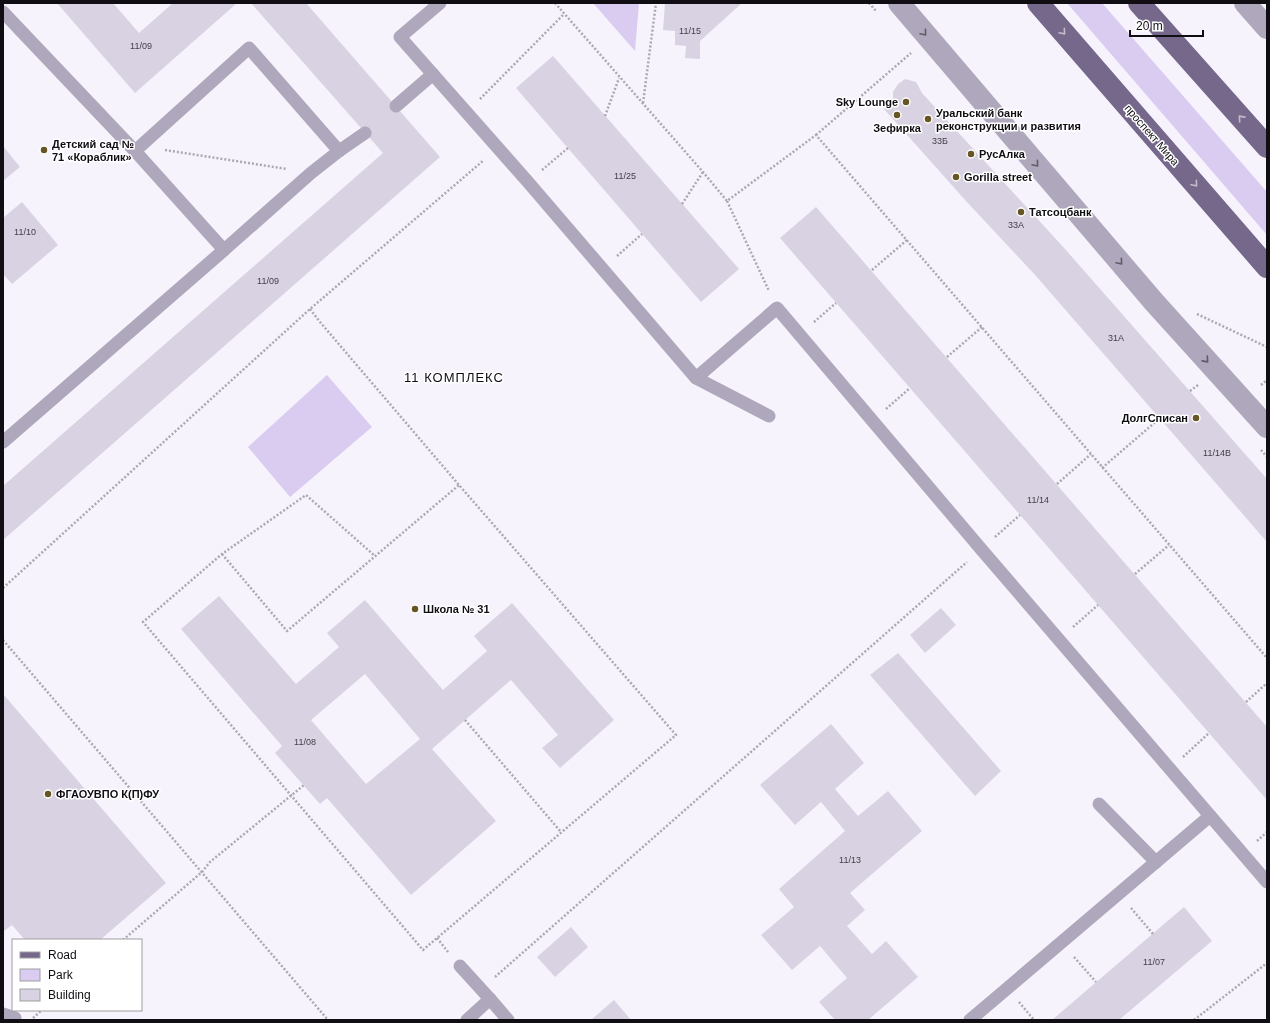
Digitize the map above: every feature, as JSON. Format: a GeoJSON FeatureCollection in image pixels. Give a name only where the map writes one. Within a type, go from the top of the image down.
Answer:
{"type":"FeatureCollection","features":[{"type":"Feature","properties":{"kind":"main road","name":"проспект Мира"},"geometry":{"type":"LineString","coordinates":[[1038,3],[1267,267]]}},
{"type":"Feature","properties":{"kind":"main road"},"geometry":{"type":"LineString","coordinates":[[1139,3],[1267,147]]}},
{"type":"Feature","properties":{"kind":"street"},"geometry":{"type":"LineString","coordinates":[[899,3],[1154,302],[1267,427]]}},
{"type":"Feature","properties":{"kind":"street"},"geometry":{"type":"LineString","coordinates":[[1243,4],[1267,28]]}},
{"type":"Feature","properties":{"kind":"lane"},"geometry":{"type":"LineString","coordinates":[[440,3],[400,37],[528,182],[696,378],[769,416]]}},
{"type":"Feature","properties":{"kind":"lane"},"geometry":{"type":"LineString","coordinates":[[3,12],[137,148],[224,250]]}},
{"type":"Feature","properties":{"kind":"lane"},"geometry":{"type":"LineString","coordinates":[[137,148],[249,48],[339,150]]}},
{"type":"Feature","properties":{"kind":"lane"},"geometry":{"type":"LineString","coordinates":[[396,106],[433,74]]}},
{"type":"Feature","properties":{"kind":"lane"},"geometry":{"type":"LineString","coordinates":[[3,442],[311,173],[339,150],[365,133]]}},
{"type":"Feature","properties":{"kind":"lane"},"geometry":{"type":"LineString","coordinates":[[696,378],[777,308],[981,549],[1267,882]]}},
{"type":"Feature","properties":{"kind":"lane"},"geometry":{"type":"LineString","coordinates":[[1099,804],[1156,862]]}},
{"type":"Feature","properties":{"kind":"lane"},"geometry":{"type":"LineString","coordinates":[[970,1020],[1210,816]]}},
{"type":"Feature","properties":{"kind":"lane"},"geometry":{"type":"LineString","coordinates":[[460,966],[508,1020]]}},
{"type":"Feature","properties":{"kind":"lane"},"geometry":{"type":"LineString","coordinates":[[467,1020],[490,999]]}},
{"type":"Feature","properties":{"kind":"path"},"geometry":{"type":"LineString","coordinates":[[555,3],[727,201],[777,308]]}},
{"type":"Feature","properties":{"kind":"path"},"geometry":{"type":"LineString","coordinates":[[643,103],[656,3]]}},
{"type":"Feature","properties":{"kind":"path"},"geometry":{"type":"LineString","coordinates":[[466,113],[564,14]]}},
{"type":"Feature","properties":{"kind":"path"},"geometry":{"type":"LineString","coordinates":[[727,201],[816,135],[912,52]]}},
{"type":"Feature","properties":{"kind":"path"},"geometry":{"type":"LineString","coordinates":[[605,116],[619,78]]}},
{"type":"Feature","properties":{"kind":"path"},"geometry":{"type":"LineString","coordinates":[[816,135],[1267,658]]}},
{"type":"Feature","properties":{"kind":"path"},"geometry":{"type":"LineString","coordinates":[[137,148],[311,173]]}},
{"type":"Feature","properties":{"kind":"path"},"geometry":{"type":"LineString","coordinates":[[3,588],[310,309],[498,148]]}},
{"type":"Feature","properties":{"kind":"path"},"geometry":{"type":"LineString","coordinates":[[528,182],[568,148]]}},
{"type":"Feature","properties":{"kind":"path"},"geometry":{"type":"LineString","coordinates":[[682,204],[703,172]]}},
{"type":"Feature","properties":{"kind":"path"},"geometry":{"type":"LineString","coordinates":[[602,269],[642,234]]}},
{"type":"Feature","properties":{"kind":"path"},"geometry":{"type":"LineString","coordinates":[[872,270],[906,240]]}},
{"type":"Feature","properties":{"kind":"path"},"geometry":{"type":"LineString","coordinates":[[799,334],[836,303]]}},
{"type":"Feature","properties":{"kind":"path"},"geometry":{"type":"LineString","coordinates":[[310,309],[459,485],[676,735],[422,950],[143,622],[222,554],[306,495],[375,556]]}},
{"type":"Feature","properties":{"kind":"path"},"geometry":{"type":"LineString","coordinates":[[947,357],[982,326]]}},
{"type":"Feature","properties":{"kind":"path"},"geometry":{"type":"LineString","coordinates":[[1190,391],[1201,382]]}},
{"type":"Feature","properties":{"kind":"path"},"geometry":{"type":"LineString","coordinates":[[873,420],[910,388]]}},
{"type":"Feature","properties":{"kind":"path"},"geometry":{"type":"LineString","coordinates":[[1102,468],[1160,418]]}},
{"type":"Feature","properties":{"kind":"path"},"geometry":{"type":"LineString","coordinates":[[1057,484],[1091,454]]}},
{"type":"Feature","properties":{"kind":"path"},"geometry":{"type":"LineString","coordinates":[[222,554],[287,631],[459,485]]}},
{"type":"Feature","properties":{"kind":"path"},"geometry":{"type":"LineString","coordinates":[[482,989],[1020,515]]}},
{"type":"Feature","properties":{"kind":"path"},"geometry":{"type":"LineString","coordinates":[[1135,574],[1169,544]]}},
{"type":"Feature","properties":{"kind":"path"},"geometry":{"type":"LineString","coordinates":[[1059,639],[1098,605]]}},
{"type":"Feature","properties":{"kind":"path"},"geometry":{"type":"LineString","coordinates":[[3,640],[328,1020]]}},
{"type":"Feature","properties":{"kind":"path"},"geometry":{"type":"LineString","coordinates":[[1246,702],[1267,683]]}},
{"type":"Feature","properties":{"kind":"path"},"geometry":{"type":"LineString","coordinates":[[465,720],[561,832]]}},
{"type":"Feature","properties":{"kind":"path"},"geometry":{"type":"LineString","coordinates":[[1169,768],[1209,733]]}},
{"type":"Feature","properties":{"kind":"path"},"geometry":{"type":"LineString","coordinates":[[124,939],[202,872],[210,862],[304,786]]}},
{"type":"Feature","properties":{"kind":"path"},"geometry":{"type":"LineString","coordinates":[[1119,894],[1153,934]]}},
{"type":"Feature","properties":{"kind":"path"},"geometry":{"type":"LineString","coordinates":[[1062,942],[1096,982]]}},
{"type":"Feature","properties":{"kind":"path"},"geometry":{"type":"LineString","coordinates":[[1194,1020],[1267,963]]}},
{"type":"Feature","properties":{"kind":"green space"},"geometry":{"type":"Polygon","coordinates":[[[593,3],[639,3],[635,51],[593,3]]]}},
{"type":"Feature","properties":{"kind":"green space"},"geometry":{"type":"Polygon","coordinates":[[[1067,3],[1102,3],[1267,192],[1267,235],[1067,3]]]}},
{"type":"Feature","properties":{"kind":"green space"},"geometry":{"type":"Polygon","coordinates":[[[327,375],[372,427],[290,497],[248,447],[327,375]]]}},
{"type":"Feature","properties":{"kind":"building"},"geometry":{"type":"Polygon","coordinates":[[[57,3],[113,3],[139,33],[173,3],[237,3],[135,93],[57,3]]]}},
{"type":"Feature","properties":{"kind":"building"},"geometry":{"type":"Polygon","coordinates":[[[251,3],[306,3],[440,157],[3,540],[3,486],[383,153],[251,3]]]}},
{"type":"Feature","properties":{"kind":"building"},"geometry":{"type":"Polygon","coordinates":[[[665,3],[742,3],[700,41],[700,59],[685,58],[686,46],[675,45],[675,31],[663,30],[665,3]]]}},
{"type":"Feature","properties":{"kind":"building"},"geometry":{"type":"Polygon","coordinates":[[[553,56],[739,269],[701,302],[516,88],[553,56]]]}},
{"type":"Feature","properties":{"kind":"building"},"geometry":{"type":"Polygon","coordinates":[[[905,79],[916,82],[922,93],[1065,249],[1267,479],[1267,542],[1036,276],[966,201],[884,109],[893,101],[893,92],[898,84],[905,79]]]}},
{"type":"Feature","properties":{"kind":"building"},"geometry":{"type":"Polygon","coordinates":[[[3,146],[20,167],[3,181],[3,146]]]}},
{"type":"Feature","properties":{"kind":"building"},"geometry":{"type":"Polygon","coordinates":[[[22,202],[58,245],[12,284],[3,274],[3,218],[22,202]]]}},
{"type":"Feature","properties":{"kind":"building"},"geometry":{"type":"Polygon","coordinates":[[[816,207],[1267,727],[1267,800],[780,238],[816,207]]]}},
{"type":"Feature","properties":{"kind":"building"},"geometry":{"type":"Polygon","coordinates":[[[219,596],[296,684],[339,647],[327,633],[365,600],[443,690],[487,651],[474,636],[512,603],[614,720],[560,768],[542,748],[558,735],[511,680],[432,749],[496,821],[411,895],[327,798],[320,804],[275,753],[282,746],[181,629],[219,596]],[[365,674],[311,720],[366,784],[420,739],[365,674]]]}},
{"type":"Feature","properties":{"kind":"building"},"geometry":{"type":"Polygon","coordinates":[[[941,608],[956,625],[925,653],[910,635],[941,608]]]}},
{"type":"Feature","properties":{"kind":"building"},"geometry":{"type":"Polygon","coordinates":[[[898,653],[1001,771],[975,796],[870,675],[898,653]]]}},
{"type":"Feature","properties":{"kind":"building","name":"ФГАОУВПО К(П)ФУ"},"geometry":{"type":"Polygon","coordinates":[[[3,694],[166,883],[101,939],[24,939],[12,925],[4,931],[3,694]]]}},
{"type":"Feature","properties":{"kind":"building"},"geometry":{"type":"Polygon","coordinates":[[[831,724],[864,763],[835,789],[858,816],[888,791],[922,831],[850,893],[865,910],[847,926],[872,954],[886,941],[918,977],[868,1020],[835,1020],[819,1002],[847,978],[820,946],[792,970],[761,935],[794,907],[779,889],[845,831],[821,802],[795,825],[760,785],[831,724]]]}},
{"type":"Feature","properties":{"kind":"building"},"geometry":{"type":"Polygon","coordinates":[[[1184,907],[1212,941],[1119,1020],[1052,1020],[1184,907]]]}},
{"type":"Feature","properties":{"kind":"building"},"geometry":{"type":"Polygon","coordinates":[[[571,927],[588,947],[555,977],[537,957],[571,927]]]}},
{"type":"Feature","properties":{"kind":"building"},"geometry":{"type":"Polygon","coordinates":[[[614,1000],[631,1020],[591,1020],[614,1000]]]}},
{"type":"Feature","properties":{"kind":"place","name":"Sky Lounge"},"geometry":{"type":"Point","coordinates":[906,102]}},
{"type":"Feature","properties":{"kind":"place","name":"Зефирка"},"geometry":{"type":"Point","coordinates":[897,115]}},
{"type":"Feature","properties":{"kind":"place","name":"Уральский банк реконструкции и развития"},"geometry":{"type":"Point","coordinates":[928,119]}},
{"type":"Feature","properties":{"kind":"place","name":"Детский сад № 71 «Кораблик»"},"geometry":{"type":"Point","coordinates":[44,150]}},
{"type":"Feature","properties":{"kind":"place","name":"РусАлка"},"geometry":{"type":"Point","coordinates":[971,154]}},
{"type":"Feature","properties":{"kind":"place","name":"Gorilla street"},"geometry":{"type":"Point","coordinates":[956,177]}},
{"type":"Feature","properties":{"kind":"place","name":"Татсоцбанк"},"geometry":{"type":"Point","coordinates":[1021,212]}},
{"type":"Feature","properties":{"kind":"place","name":"ДолгСписан"},"geometry":{"type":"Point","coordinates":[1196,418]}},
{"type":"Feature","properties":{"kind":"place","name":"Школа № 31"},"geometry":{"type":"Point","coordinates":[415,609]}},
{"type":"Feature","properties":{"kind":"place","name":"ФГАОУВПО К(П)ФУ"},"geometry":{"type":"Point","coordinates":[48,794]}},
{"type":"Feature","properties":{"kind":"district","name":"11 КОМПЛЕКС"},"geometry":{"type":"Point","coordinates":[454,377]}}]}
